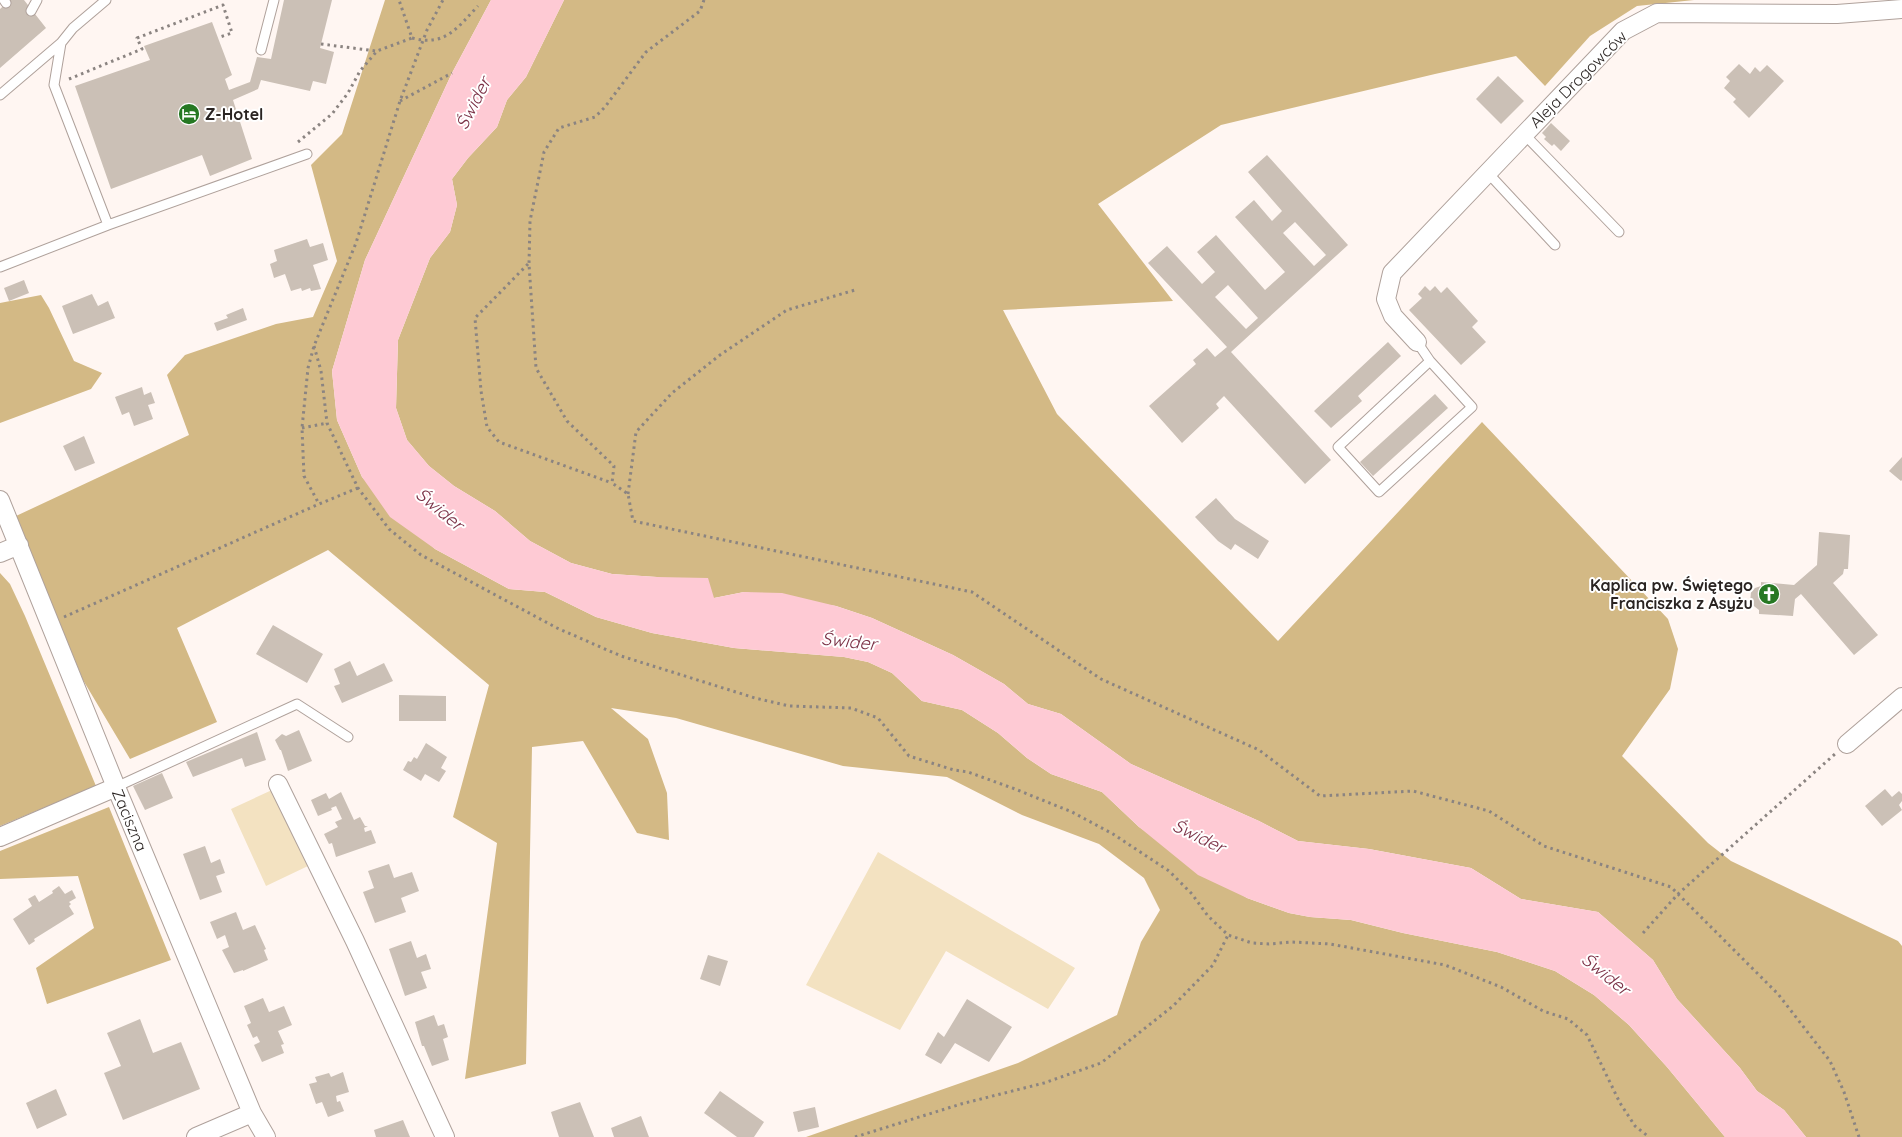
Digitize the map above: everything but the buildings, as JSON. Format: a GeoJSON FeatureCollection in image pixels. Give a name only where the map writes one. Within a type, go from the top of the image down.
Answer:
{"type":"FeatureCollection","features":[{"type":"Feature","properties":{"kind":"street","name":"Aleja Drogowców"},"geometry":{"type":"LineString","coordinates":[[1417,342],[1394,316],[1386,299],[1392,273],[1623,31],[1657,13],[1837,14],[1902,9]]}},
{"type":"Feature","properties":{"kind":"street","name":"Zaciszna"},"geometry":{"type":"LineString","coordinates":[[0,500],[116,787],[252,1113],[266,1137]]}},
{"type":"Feature","properties":{"kind":"street"},"geometry":{"type":"LineString","coordinates":[[0,553],[19,545]]}},
{"type":"Feature","properties":{"kind":"street"},"geometry":{"type":"LineString","coordinates":[[1847,744],[1902,697]]}},
{"type":"Feature","properties":{"kind":"street"},"geometry":{"type":"LineString","coordinates":[[278,784],[355,941],[444,1137]]}},
{"type":"Feature","properties":{"kind":"street"},"geometry":{"type":"LineString","coordinates":[[0,837],[116,787]]}},
{"type":"Feature","properties":{"kind":"street"},"geometry":{"type":"LineString","coordinates":[[196,1137],[252,1113]]}},
{"type":"Feature","properties":{"kind":"lane"},"geometry":{"type":"LineString","coordinates":[[31,11],[37,0]]}},
{"type":"Feature","properties":{"kind":"lane"},"geometry":{"type":"LineString","coordinates":[[0,95],[61,43],[73,28],[106,0]]}},
{"type":"Feature","properties":{"kind":"lane"},"geometry":{"type":"LineString","coordinates":[[261,50],[274,0]]}},
{"type":"Feature","properties":{"kind":"lane"},"geometry":{"type":"LineString","coordinates":[[61,43],[54,85],[108,225]]}},
{"type":"Feature","properties":{"kind":"lane"},"geometry":{"type":"LineString","coordinates":[[1524,134],[1619,232]]}},
{"type":"Feature","properties":{"kind":"lane"},"geometry":{"type":"LineString","coordinates":[[0,267],[108,225],[307,154]]}},
{"type":"Feature","properties":{"kind":"lane"},"geometry":{"type":"LineString","coordinates":[[1488,173],[1556,245]]}},
{"type":"Feature","properties":{"kind":"lane"},"geometry":{"type":"LineString","coordinates":[[1417,342],[1430,361],[1472,407],[1379,492],[1338,447],[1430,361]]}},
{"type":"Feature","properties":{"kind":"lane"},"geometry":{"type":"LineString","coordinates":[[116,787],[297,704],[348,737]]}},
{"type":"Feature","properties":{"kind":"path"},"geometry":{"type":"LineString","coordinates":[[400,0],[412,38]]}},
{"type":"Feature","properties":{"kind":"path"},"geometry":{"type":"LineString","coordinates":[[319,504],[304,476],[302,428],[308,368],[314,346],[356,243],[400,101],[423,41],[444,0]]}},
{"type":"Feature","properties":{"kind":"path"},"geometry":{"type":"LineString","coordinates":[[612,483],[614,466],[567,421],[536,368],[528,264],[530,221],[544,152],[559,128],[595,116],[605,108],[646,52],[700,11],[704,0]]}},
{"type":"Feature","properties":{"kind":"path"},"geometry":{"type":"LineString","coordinates":[[54,85],[142,49],[136,38],[223,5],[232,32],[220,37]]}},
{"type":"Feature","properties":{"kind":"path"},"geometry":{"type":"LineString","coordinates":[[321,44],[377,51],[412,38],[423,41],[445,38],[458,28],[478,6]]}},
{"type":"Feature","properties":{"kind":"path"},"geometry":{"type":"LineString","coordinates":[[286,162],[281,151],[298,141],[332,114],[348,93],[360,71],[377,51]]}},
{"type":"Feature","properties":{"kind":"path"},"geometry":{"type":"LineString","coordinates":[[400,101],[452,73]]}},
{"type":"Feature","properties":{"kind":"path"},"geometry":{"type":"LineString","coordinates":[[528,264],[475,318],[481,391],[487,427],[499,442],[612,483],[628,494]]}},
{"type":"Feature","properties":{"kind":"path"},"geometry":{"type":"LineString","coordinates":[[855,290],[787,310],[720,355],[672,393],[636,432],[628,494],[633,521],[972,592],[1101,679],[1259,750],[1320,796],[1413,791],[1489,812],[1544,846],[1671,887],[1778,994],[1830,1061],[1844,1092],[1859,1137]]}},
{"type":"Feature","properties":{"kind":"path"},"geometry":{"type":"LineString","coordinates":[[314,346],[321,371],[327,423],[358,488],[389,529],[421,554],[557,628],[621,656],[755,698],[789,706],[851,708],[878,718],[909,756],[954,770],[968,772],[1072,812],[1113,834],[1169,871],[1192,894],[1208,916],[1228,935],[1252,943],[1292,942],[1330,944],[1445,965],[1501,988],[1543,1011],[1568,1019],[1587,1035],[1620,1103],[1635,1126],[1650,1137]]}},
{"type":"Feature","properties":{"kind":"path"},"geometry":{"type":"LineString","coordinates":[[302,428],[327,423]]}},
{"type":"Feature","properties":{"kind":"path"},"geometry":{"type":"LineString","coordinates":[[50,624],[358,488]]}},
{"type":"Feature","properties":{"kind":"path"},"geometry":{"type":"LineString","coordinates":[[1643,933],[1678,894],[1847,744]]}},
{"type":"Feature","properties":{"kind":"path"},"geometry":{"type":"LineString","coordinates":[[854,1137],[961,1104],[1044,1083],[1101,1063],[1173,1006],[1200,979],[1213,965],[1228,935]]}},
{"type":"Feature","properties":{"kind":"shaded area"},"geometry":{"type":"Polygon","coordinates":[[[385,0],[491,0],[452,73],[365,260],[332,371],[337,420],[362,477],[435,549],[509,589],[545,592],[596,617],[652,633],[734,648],[844,657],[868,662],[892,673],[922,701],[962,710],[998,733],[1027,758],[1051,774],[1102,792],[1139,827],[1247,898],[1289,913],[1310,917],[1351,920],[1403,933],[1497,952],[1555,971],[1594,995],[1629,1025],[1667,1067],[1725,1137],[806,1137],[1018,1063],[1117,1015],[1141,942],[1160,910],[1144,878],[1099,844],[1022,815],[947,777],[843,766],[676,718],[611,708],[648,739],[667,793],[669,840],[637,833],[583,741],[532,747],[526,1064],[465,1079],[497,843],[453,817],[489,685],[328,550],[177,628],[217,722],[130,759],[83,680],[16,516],[189,435],[167,375],[185,355],[276,324],[313,317],[337,261],[311,165],[342,134],[385,0]]]}},
{"type":"Feature","properties":{"kind":"shaded area"},"geometry":{"type":"Polygon","coordinates":[[[564,0],[1694,0],[1637,6],[1590,36],[1545,86],[1516,56],[1221,125],[1098,204],[1173,301],[1003,310],[1057,414],[1278,641],[1482,422],[1668,619],[1678,649],[1670,689],[1622,756],[1708,843],[1731,861],[1898,941],[1902,946],[1902,1137],[1806,1137],[1784,1110],[1757,1091],[1740,1068],[1677,999],[1653,960],[1598,912],[1521,899],[1471,868],[1369,849],[1298,841],[1259,821],[1131,764],[1061,714],[1028,704],[1004,684],[953,655],[872,618],[836,606],[744,592],[714,598],[657,577],[612,574],[571,563],[530,541],[495,511],[454,486],[429,466],[407,440],[396,408],[398,340],[430,258],[450,232],[457,205],[452,179],[468,158],[497,127],[507,100],[526,77],[564,0]]]}},
{"type":"Feature","properties":{"kind":"shaded area"},"geometry":{"type":"Polygon","coordinates":[[[41,295],[74,361],[102,373],[91,389],[0,423],[0,303],[41,295]]]}},
{"type":"Feature","properties":{"kind":"shaded area"},"geometry":{"type":"Polygon","coordinates":[[[0,573],[10,584],[25,616],[96,786],[0,826],[0,573]]]}},
{"type":"Feature","properties":{"kind":"shaded area"},"geometry":{"type":"Polygon","coordinates":[[[272,790],[308,866],[266,886],[231,809],[272,790]]]}},
{"type":"Feature","properties":{"kind":"shaded area"},"geometry":{"type":"Polygon","coordinates":[[[109,807],[171,960],[47,1004],[36,968],[94,928],[78,876],[0,879],[0,851],[109,807]]]}},
{"type":"Feature","properties":{"kind":"shaded area"},"geometry":{"type":"Polygon","coordinates":[[[878,852],[1075,968],[1048,1009],[946,951],[900,1030],[806,985],[878,852]]]}},
{"type":"Feature","properties":{"kind":"water","name":"Świder"},"geometry":{"type":"Polygon","coordinates":[[[491,0],[564,0],[526,77],[507,100],[497,127],[468,158],[452,179],[457,205],[450,232],[430,258],[398,340],[396,408],[407,440],[429,466],[454,486],[495,511],[530,541],[571,563],[612,574],[708,578],[714,598],[744,592],[782,593],[836,606],[872,618],[953,655],[1004,684],[1028,704],[1061,714],[1131,764],[1259,821],[1298,841],[1369,849],[1471,868],[1521,899],[1598,912],[1653,960],[1677,999],[1740,1068],[1757,1091],[1784,1110],[1806,1137],[1725,1137],[1667,1067],[1629,1025],[1594,995],[1555,971],[1497,952],[1403,933],[1351,920],[1310,917],[1289,913],[1247,898],[1198,875],[1139,827],[1102,792],[1051,774],[1027,758],[998,733],[962,710],[922,701],[892,673],[868,662],[844,657],[734,648],[652,633],[596,617],[545,592],[509,589],[435,549],[390,517],[362,477],[337,420],[332,371],[365,260],[452,73],[491,0]]]}},
{"type":"Feature","properties":{"kind":"place","name":"Z-Hotel"},"geometry":{"type":"Point","coordinates":[189,114]}},
{"type":"Feature","properties":{"kind":"place","name":"Kaplica pw. Świętego Franciszka z Asyżu"},"geometry":{"type":"Point","coordinates":[1769,594]}}]}
